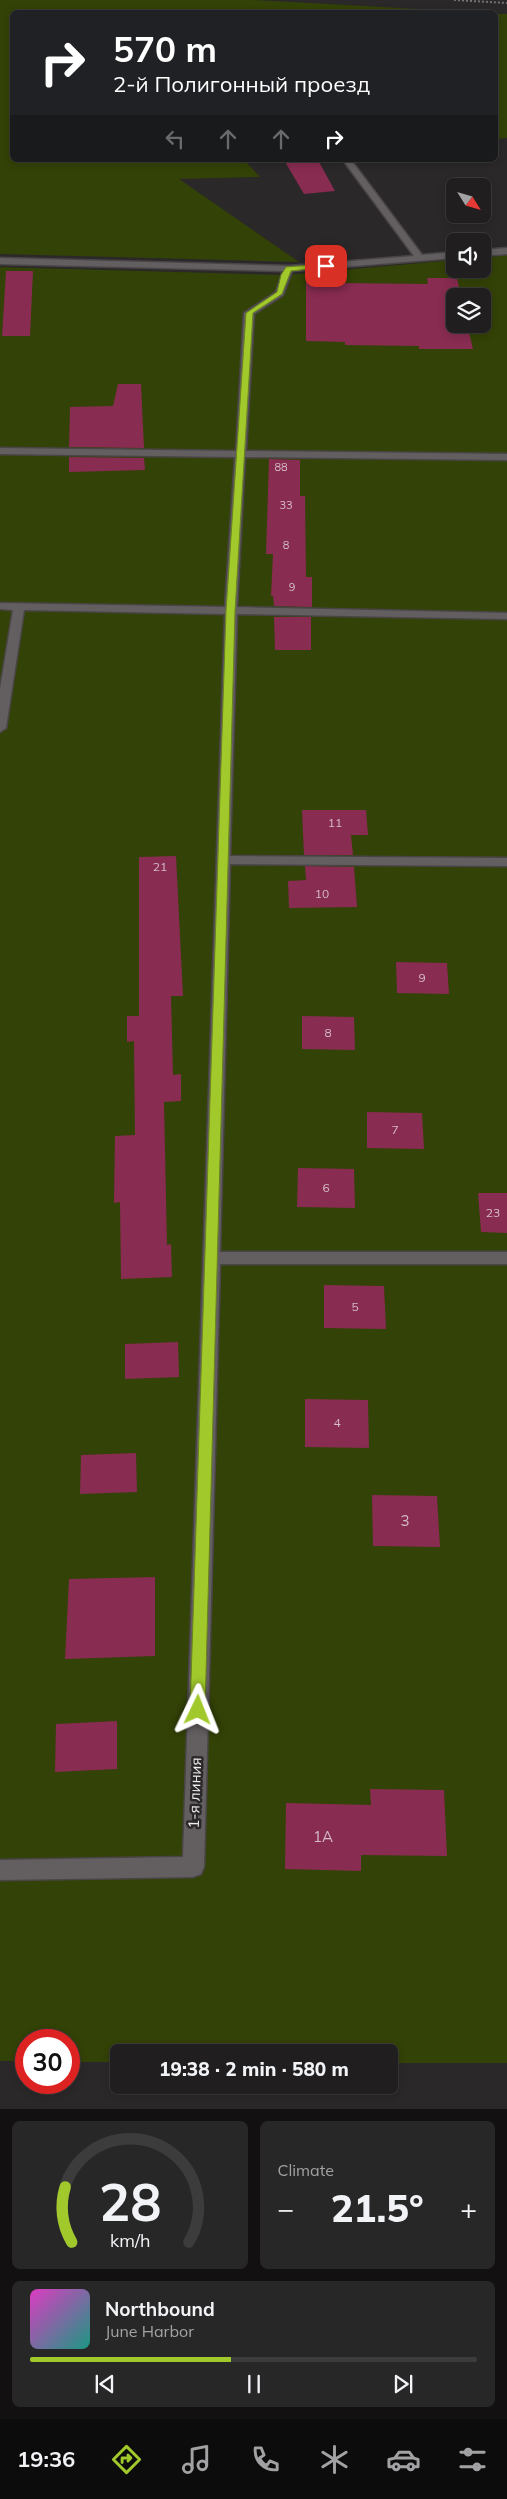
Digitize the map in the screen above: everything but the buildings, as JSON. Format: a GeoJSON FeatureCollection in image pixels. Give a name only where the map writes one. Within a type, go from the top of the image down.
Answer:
{"type":"FeatureCollection","features":[{"type":"Feature","properties":{"kind":"street"},"geometry":{"type":"LineString","coordinates":[[348,162],[419,257]]}},
{"type":"Feature","properties":{"kind":"street"},"geometry":{"type":"LineString","coordinates":[[491,252],[507,251]]}},
{"type":"Feature","properties":{"kind":"street"},"geometry":{"type":"LineString","coordinates":[[0,262],[289,269],[446,256]]}},
{"type":"Feature","properties":{"kind":"street","name":"1-я линия"},"geometry":{"type":"LineString","coordinates":[[0,1870],[193,1867],[231,611],[239,454],[250,313],[280,292],[284,275],[289,269]]}},
{"type":"Feature","properties":{"kind":"street"},"geometry":{"type":"LineString","coordinates":[[0,450],[507,458]]}},
{"type":"Feature","properties":{"kind":"street"},"geometry":{"type":"LineString","coordinates":[[0,606],[507,616]]}},
{"type":"Feature","properties":{"kind":"street"},"geometry":{"type":"LineString","coordinates":[[0,728],[19,606]]}},
{"type":"Feature","properties":{"kind":"street"},"geometry":{"type":"LineString","coordinates":[[223,860],[507,862]]}},
{"type":"Feature","properties":{"kind":"street"},"geometry":{"type":"LineString","coordinates":[[211,1258],[507,1258]]}},
{"type":"Feature","properties":{"kind":"path"},"geometry":{"type":"LineString","coordinates":[[454,0],[507,3]]}},
{"type":"Feature","properties":{"kind":"green space"},"geometry":{"type":"Polygon","coordinates":[[[0,0],[252,0],[436,10],[10,10],[10,162],[246,162],[260,177],[179,179],[299,262],[0,254],[0,0]]]}},
{"type":"Feature","properties":{"kind":"green space"},"geometry":{"type":"Polygon","coordinates":[[[498,14],[507,14],[507,138],[498,139],[498,14]]]}},
{"type":"Feature","properties":{"kind":"green space"},"geometry":{"type":"Polygon","coordinates":[[[507,255],[507,2063],[398,2063],[398,2044],[110,2044],[110,2062],[80,2062],[80,2029],[15,2029],[15,2061],[0,2061],[0,267],[285,275],[446,261],[446,278],[491,278],[491,257],[507,255]]]}},
{"type":"Feature","properties":{"kind":"route"},"geometry":{"type":"LineString","coordinates":[[198,1710],[231,611],[239,454],[250,313],[280,292],[284,275],[289,269],[326,266]]}}]}
